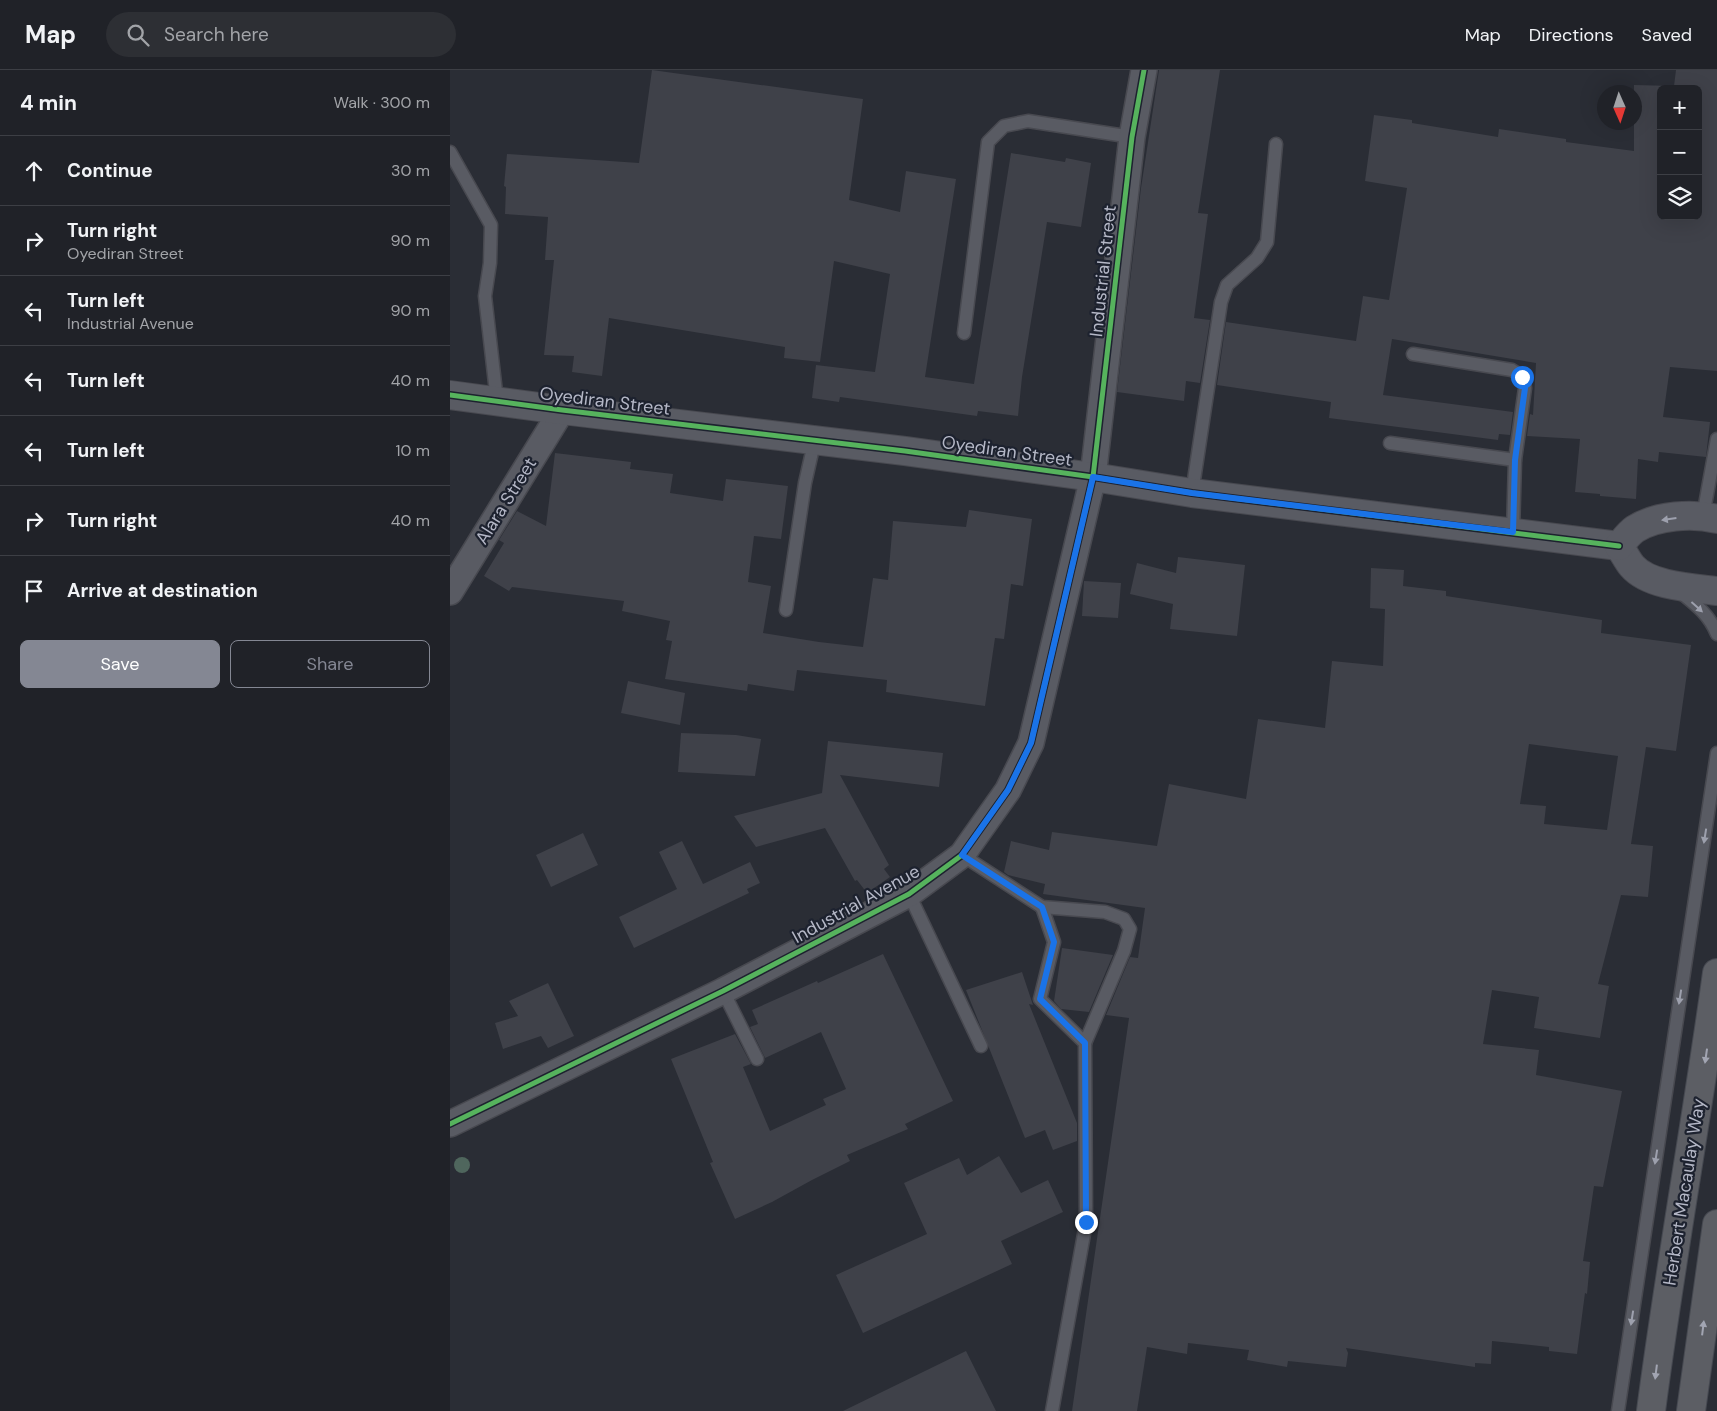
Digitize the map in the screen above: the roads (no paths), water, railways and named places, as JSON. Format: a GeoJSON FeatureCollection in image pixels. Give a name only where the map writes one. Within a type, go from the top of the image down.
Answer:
{"type":"FeatureCollection","features":[{"type":"Feature","properties":{"kind":"highway","name":"Herbert Macaulay Way"},"geometry":{"type":"LineString","coordinates":[[1651,1411],[1717,973]]}},
{"type":"Feature","properties":{"kind":"highway"},"geometry":{"type":"LineString","coordinates":[[1692,1411],[1717,1224]]}},
{"type":"Feature","properties":{"kind":"street","name":"Industrial Street"},"geometry":{"type":"LineString","coordinates":[[1093,477],[1132,137],[1144,70]]}},
{"type":"Feature","properties":{"kind":"street","name":"Oyediran Street"},"geometry":{"type":"LineString","coordinates":[[450,395],[815,439],[1093,477],[1192,493],[1620,546]]}},
{"type":"Feature","properties":{"kind":"street","name":"Alara Street"},"geometry":{"type":"LineString","coordinates":[[450,592],[562,410]]}},
{"type":"Feature","properties":{"kind":"street","name":"Industrial Avenue"},"geometry":{"type":"LineString","coordinates":[[450,1124],[723,991],[910,894],[962,855],[1008,790],[1031,743],[1093,477]]}},
{"type":"Feature","properties":{"kind":"street"},"geometry":{"type":"LineString","coordinates":[[1710,517],[1654,521],[1635,529],[1620,546],[1632,566],[1642,575],[1671,584],[1717,591]]}},
{"type":"Feature","properties":{"kind":"lane"},"geometry":{"type":"LineString","coordinates":[[964,333],[988,142],[1004,126],[1028,121],[1132,137]]}},
{"type":"Feature","properties":{"kind":"lane"},"geometry":{"type":"LineString","coordinates":[[1192,493],[1221,302],[1227,285],[1256,258],[1267,242],[1276,144]]}},
{"type":"Feature","properties":{"kind":"lane"},"geometry":{"type":"LineString","coordinates":[[450,152],[492,225],[486,296],[497,401]]}},
{"type":"Feature","properties":{"kind":"lane"},"geometry":{"type":"LineString","coordinates":[[1413,354],[1512,370],[1522,377],[1525,388],[1515,460],[1513,532]]}},
{"type":"Feature","properties":{"kind":"lane"},"geometry":{"type":"LineString","coordinates":[[786,610],[805,483],[815,439]]}},
{"type":"Feature","properties":{"kind":"lane"},"geometry":{"type":"LineString","coordinates":[[1710,517],[1717,439]]}},
{"type":"Feature","properties":{"kind":"lane"},"geometry":{"type":"LineString","coordinates":[[1390,443],[1515,460]]}},
{"type":"Feature","properties":{"kind":"lane"},"geometry":{"type":"LineString","coordinates":[[1671,584],[1701,609],[1712,622],[1717,634]]}},
{"type":"Feature","properties":{"kind":"lane"},"geometry":{"type":"LineString","coordinates":[[1618,1411],[1717,753]]}},
{"type":"Feature","properties":{"kind":"lane"},"geometry":{"type":"LineString","coordinates":[[962,855],[1042,907],[1106,912],[1124,919],[1130,929],[1124,951],[1085,1043],[1086,1222],[1052,1411]]}},
{"type":"Feature","properties":{"kind":"lane"},"geometry":{"type":"LineString","coordinates":[[910,894],[981,1046]]}},
{"type":"Feature","properties":{"kind":"lane"},"geometry":{"type":"LineString","coordinates":[[1042,907],[1054,942],[1040,999],[1085,1043]]}},
{"type":"Feature","properties":{"kind":"lane"},"geometry":{"type":"LineString","coordinates":[[723,991],[757,1058]]}}]}
